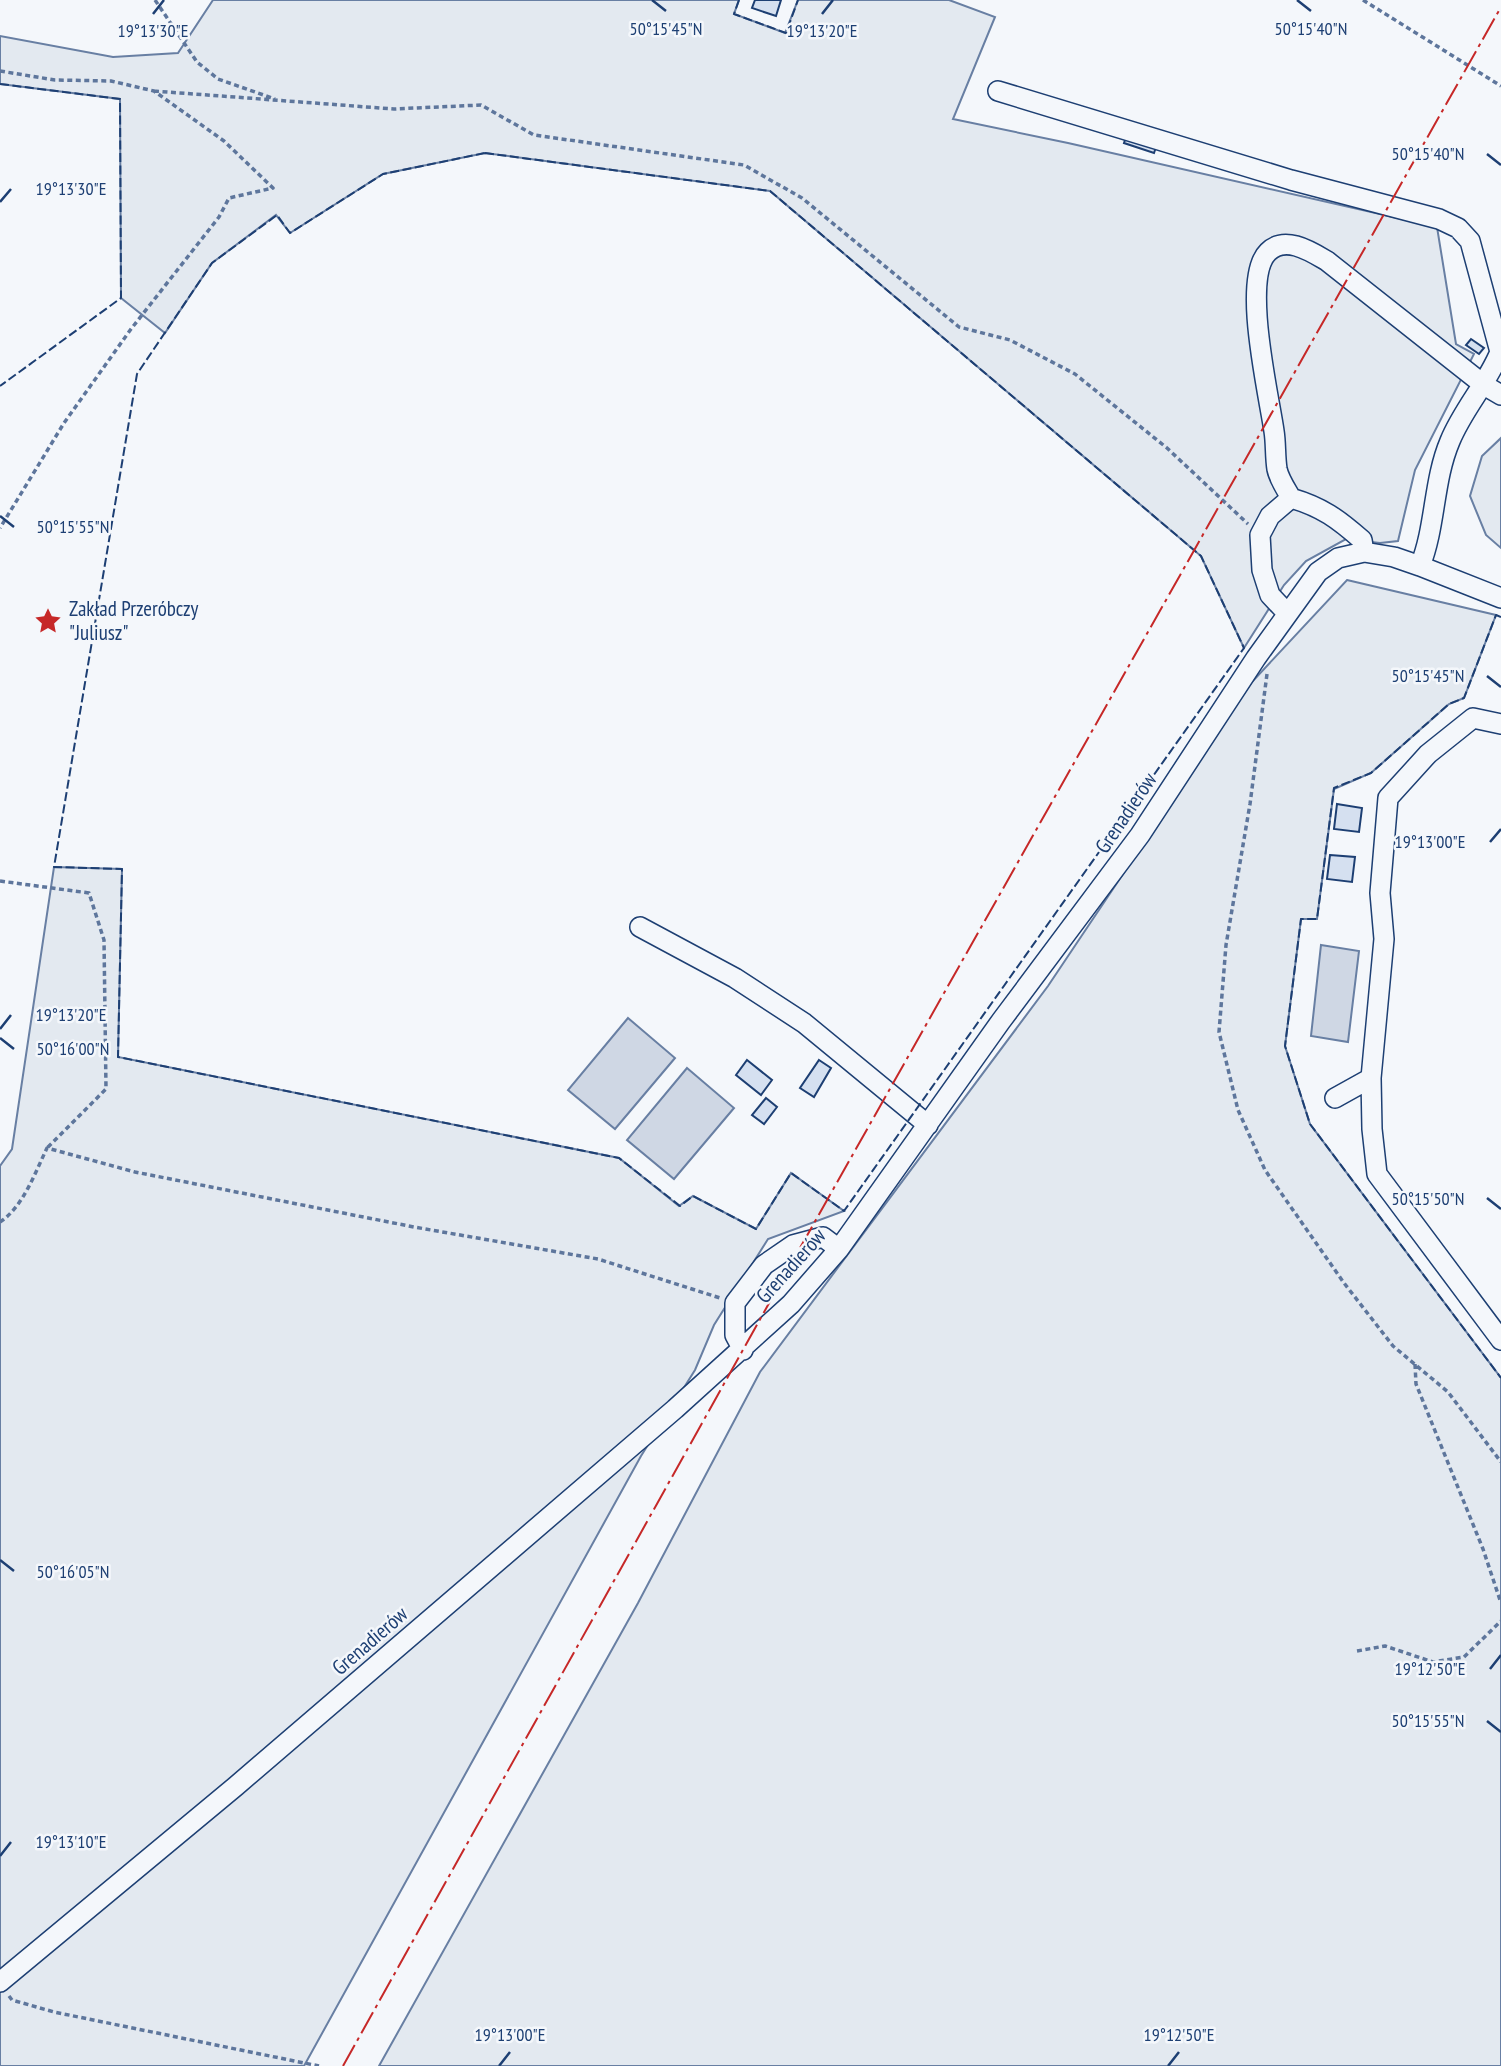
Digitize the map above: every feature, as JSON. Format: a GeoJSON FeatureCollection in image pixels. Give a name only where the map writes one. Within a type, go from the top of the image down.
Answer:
{"type":"FeatureCollection","features":[{"type":"Feature","properties":{"kind":"street"},"geometry":{"type":"LineString","coordinates":[[998,92],[1292,180],[1438,219],[1458,228],[1470,241],[1500,352],[1492,390],[1450,442],[1441,467],[1427,549],[1420,566]]}},
{"type":"Feature","properties":{"kind":"street"},"geometry":{"type":"LineString","coordinates":[[1364,552],[1362,540],[1337,518],[1314,505],[1291,498],[1278,471],[1275,435],[1261,354],[1255,287],[1258,266],[1267,252],[1277,246],[1289,244],[1308,250],[1327,261],[1492,390]]}},
{"type":"Feature","properties":{"kind":"street"},"geometry":{"type":"LineString","coordinates":[[1287,613],[1270,595],[1262,570],[1260,535],[1270,516],[1291,498]]}},
{"type":"Feature","properties":{"kind":"street","name":"Grenadierów"},"geometry":{"type":"LineString","coordinates":[[3,1988],[743,1350],[791,1304],[839,1249],[1001,1021],[1140,835],[1256,658],[1318,572],[1338,558],[1364,552],[1394,557],[1501,598]]}},
{"type":"Feature","properties":{"kind":"street"},"geometry":{"type":"LineString","coordinates":[[1501,724],[1473,718],[1428,754],[1388,798],[1380,893],[1384,939],[1371,1078],[1372,1129],[1377,1174],[1501,1340]]}},
{"type":"Feature","properties":{"kind":"street"},"geometry":{"type":"LineString","coordinates":[[640,927],[735,978],[804,1023],[928,1125]]}},
{"type":"Feature","properties":{"kind":"street"},"geometry":{"type":"LineString","coordinates":[[1335,1098],[1371,1078]]}},
{"type":"Feature","properties":{"kind":"street"},"geometry":{"type":"LineString","coordinates":[[743,1350],[735,1335],[736,1303],[764,1265],[793,1245],[823,1237],[839,1249]]}},
{"type":"Feature","properties":{"kind":"path"},"geometry":{"type":"LineString","coordinates":[[155,0],[197,62],[218,79],[281,101]]}},
{"type":"Feature","properties":{"kind":"path"},"geometry":{"type":"LineString","coordinates":[[1363,0],[1501,86]]}},
{"type":"Feature","properties":{"kind":"path"},"geometry":{"type":"LineString","coordinates":[[0,71],[55,80],[111,81],[154,91],[394,109],[481,105],[534,135],[744,165],[802,198],[958,327],[1010,340],[1075,374],[1167,448],[1260,535]]}},
{"type":"Feature","properties":{"kind":"path"},"geometry":{"type":"LineString","coordinates":[[0,528],[64,423],[131,329],[219,217],[229,198],[273,188],[223,141],[154,91]]}},
{"type":"Feature","properties":{"kind":"path"},"geometry":{"type":"LineString","coordinates":[[1256,658],[1267,675],[1250,804],[1226,945],[1219,1032],[1238,1110],[1265,1170],[1352,1294],[1393,1346],[1448,1392],[1501,1462]]}},
{"type":"Feature","properties":{"kind":"path"},"geometry":{"type":"LineString","coordinates":[[0,881],[89,893],[104,940],[106,1089],[47,1148],[9,1216],[0,1222]]}},
{"type":"Feature","properties":{"kind":"path"},"geometry":{"type":"LineString","coordinates":[[47,1148],[135,1172],[414,1227],[598,1259],[736,1303]]}},
{"type":"Feature","properties":{"kind":"path"},"geometry":{"type":"LineString","coordinates":[[1415,1364],[1416,1384],[1483,1549],[1501,1603]]}},
{"type":"Feature","properties":{"kind":"path"},"geometry":{"type":"LineString","coordinates":[[1357,1651],[1385,1646],[1433,1662],[1464,1657],[1501,1621]]}},
{"type":"Feature","properties":{"kind":"path"},"geometry":{"type":"LineString","coordinates":[[3,1988],[12,2000],[54,2012],[319,2066]]}},
{"type":"Feature","properties":{"kind":"shaded area"},"geometry":{"type":"Polygon","coordinates":[[[213,0],[739,0],[734,14],[785,33],[798,0],[949,0],[995,17],[953,119],[1437,227],[1456,344],[1474,354],[1415,470],[1398,541],[1380,543],[1346,539],[1306,561],[1284,585],[1244,648],[1201,556],[770,191],[485,153],[383,174],[290,233],[276,215],[212,263],[165,333],[121,298],[120,99],[0,84],[0,36],[113,57],[178,53],[213,0]]]}},
{"type":"Feature","properties":{"kind":"shaded area"},"geometry":{"type":"Polygon","coordinates":[[[1501,438],[1501,548],[1486,535],[1470,496],[1482,456],[1501,438]]]}},
{"type":"Feature","properties":{"kind":"shaded area"},"geometry":{"type":"Polygon","coordinates":[[[1347,580],[1496,615],[1464,698],[1449,704],[1371,773],[1334,789],[1317,919],[1301,919],[1285,1046],[1310,1124],[1501,1378],[1501,2066],[379,2066],[638,1603],[760,1372],[1048,986],[1251,683],[1347,580]]]}},
{"type":"Feature","properties":{"kind":"shaded area"},"geometry":{"type":"Polygon","coordinates":[[[54,867],[122,869],[118,1057],[619,1158],[679,1206],[693,1196],[756,1229],[791,1173],[844,1211],[768,1239],[714,1325],[695,1370],[641,1456],[304,2066],[0,2066],[0,1166],[12,1149],[54,867]]]}},
{"type":"Feature","properties":{"kind":"shaded area"},"geometry":{"type":"Polygon","coordinates":[[[1321,945],[1359,951],[1348,1042],[1311,1036],[1321,945]]]}},
{"type":"Feature","properties":{"kind":"shaded area"},"geometry":{"type":"Polygon","coordinates":[[[628,1018],[675,1058],[615,1129],[568,1090],[628,1018]]]}},
{"type":"Feature","properties":{"kind":"shaded area"},"geometry":{"type":"Polygon","coordinates":[[[687,1068],[734,1108],[674,1179],[627,1140],[687,1068]]]}},
{"type":"Feature","properties":{"kind":"building"},"geometry":{"type":"Polygon","coordinates":[[[755,0],[781,0],[776,16],[752,8],[755,0]]]}},
{"type":"Feature","properties":{"kind":"building"},"geometry":{"type":"Polygon","coordinates":[[[1126,137],[1156,147],[1154,153],[1124,143],[1126,137]]]}},
{"type":"Feature","properties":{"kind":"building"},"geometry":{"type":"Polygon","coordinates":[[[1471,339],[1484,348],[1479,354],[1466,345],[1471,339]]]}},
{"type":"Feature","properties":{"kind":"building"},"geometry":{"type":"Polygon","coordinates":[[[1337,804],[1362,808],[1359,832],[1334,829],[1337,804]]]}},
{"type":"Feature","properties":{"kind":"building"},"geometry":{"type":"Polygon","coordinates":[[[1330,855],[1355,857],[1352,882],[1327,879],[1330,855]]]}},
{"type":"Feature","properties":{"kind":"building"},"geometry":{"type":"Polygon","coordinates":[[[747,1060],[772,1080],[761,1095],[736,1075],[747,1060]]]}},
{"type":"Feature","properties":{"kind":"building"},"geometry":{"type":"Polygon","coordinates":[[[819,1060],[831,1068],[814,1097],[800,1088],[819,1060]]]}},
{"type":"Feature","properties":{"kind":"building"},"geometry":{"type":"Polygon","coordinates":[[[766,1098],[777,1107],[764,1124],[752,1115],[766,1098]]]}},
{"type":"Feature","properties":{"kind":"fence"},"geometry":{"type":"LineString","coordinates":[[739,0],[734,14],[786,33],[798,0]]}},
{"type":"Feature","properties":{"kind":"fence"},"geometry":{"type":"LineString","coordinates":[[0,84],[120,99],[121,298],[0,386]]}},
{"type":"Feature","properties":{"kind":"fence"},"geometry":{"type":"LineString","coordinates":[[485,153],[770,191],[1201,556],[1244,648],[844,1211],[791,1173],[756,1229],[693,1196],[680,1206],[619,1158],[118,1057],[122,869],[54,867],[137,374],[212,263],[277,215],[290,233],[383,174],[485,153]]}},
{"type":"Feature","properties":{"kind":"fence"},"geometry":{"type":"LineString","coordinates":[[1501,617],[1496,615],[1464,698],[1449,704],[1371,773],[1334,788],[1317,919],[1301,919],[1285,1046],[1310,1124],[1501,1378]]}},
{"type":"Feature","properties":{"kind":"power"},"geometry":{"type":"LineString","coordinates":[[343,2066],[787,1271],[1501,7]]}},
{"type":"Feature","properties":{"kind":"place","name":"Zakład Przeróbczy \"Juliusz\""},"geometry":{"type":"Point","coordinates":[48,621]}}]}
